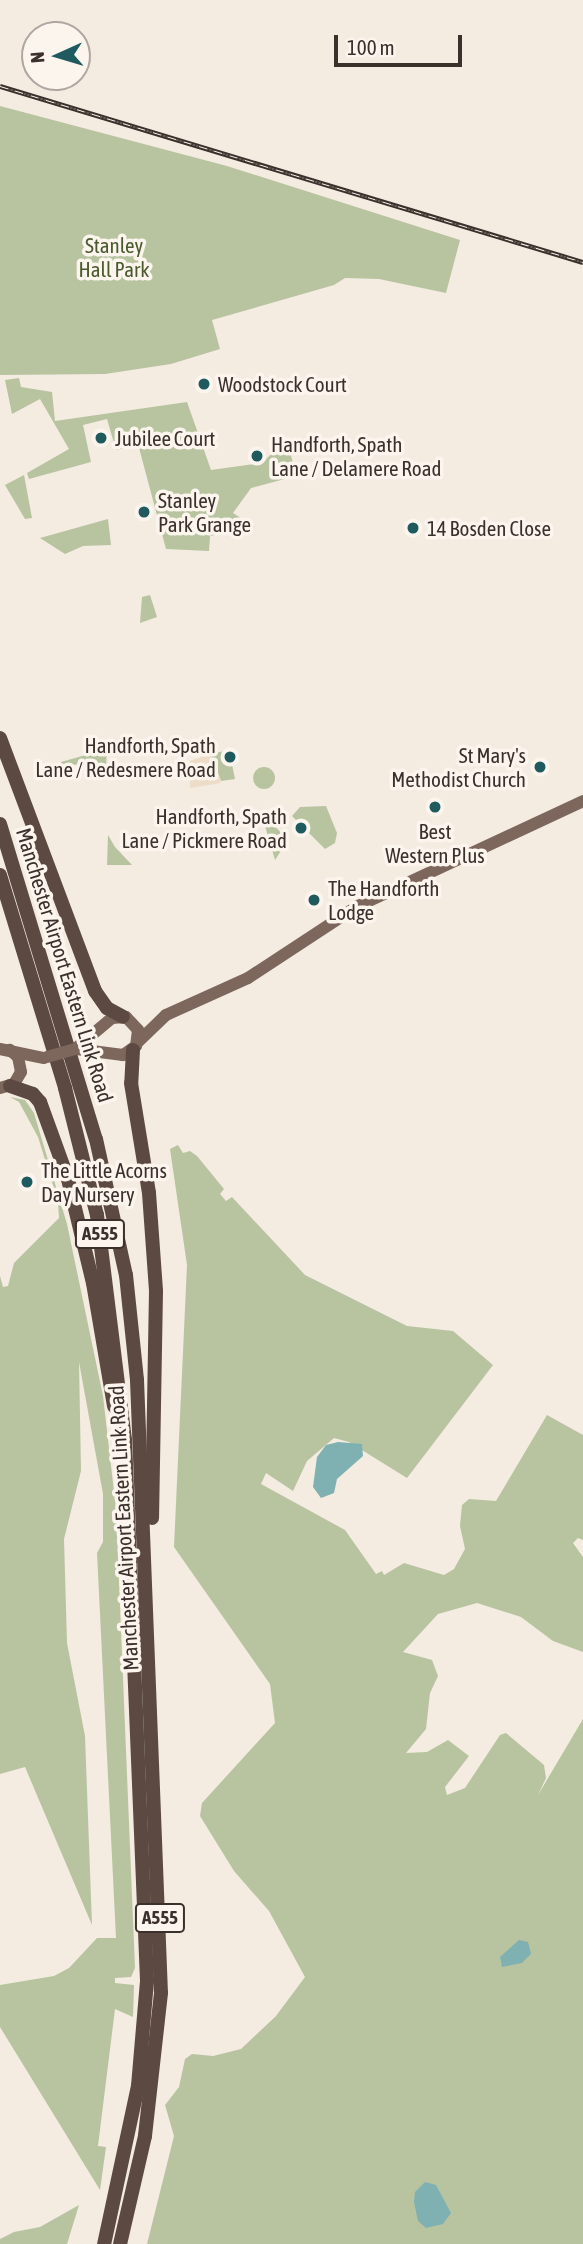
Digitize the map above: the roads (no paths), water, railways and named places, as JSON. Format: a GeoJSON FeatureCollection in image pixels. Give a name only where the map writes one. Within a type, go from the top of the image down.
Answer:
{"type":"FeatureCollection","features":[{"type":"Feature","properties":{"kind":"highway"},"geometry":{"type":"LineString","coordinates":[[0,738],[95,991],[107,1008],[124,1017]]}},
{"type":"Feature","properties":{"kind":"highway","name":"Manchester Airport Eastern Link Road"},"geometry":{"type":"LineString","coordinates":[[0,824],[96,1139],[116,1224],[137,1380],[161,1993],[145,2136],[120,2244]]}},
{"type":"Feature","properties":{"kind":"highway","name":"Manchester Airport Eastern Link Road"},"geometry":{"type":"LineString","coordinates":[[0,875],[65,1088],[97,1215],[121,1383],[133,1606],[147,1981],[134,2110],[104,2244]]}},
{"type":"Feature","properties":{"kind":"highway"},"geometry":{"type":"LineString","coordinates":[[136,1046],[130,1074],[149,1194],[156,1291],[156,1418],[146,1589]]}},
{"type":"Feature","properties":{"kind":"highway"},"geometry":{"type":"LineString","coordinates":[[10,1083],[33,1094],[40,1102],[80,1223],[116,1422],[133,1606]]}},
{"type":"Feature","properties":{"kind":"main road"},"geometry":{"type":"LineString","coordinates":[[76,1049],[123,1055],[166,1016],[248,978],[356,907],[583,801]]}},
{"type":"Feature","properties":{"kind":"main road"},"geometry":{"type":"LineString","coordinates":[[10,1083],[46,1058],[76,1049],[103,1026],[124,1017],[166,1016]]}},
{"type":"Feature","properties":{"kind":"main road"},"geometry":{"type":"LineString","coordinates":[[124,1017],[136,1025],[136,1046]]}},
{"type":"Feature","properties":{"kind":"main road"},"geometry":{"type":"LineString","coordinates":[[103,1026],[100,1041],[110,1054]]}},
{"type":"Feature","properties":{"kind":"main road"},"geometry":{"type":"LineString","coordinates":[[5,1050],[46,1058]]}},
{"type":"Feature","properties":{"kind":"main road"},"geometry":{"type":"LineString","coordinates":[[5,1050],[20,1062],[10,1083]]}},
{"type":"Feature","properties":{"kind":"water"},"geometry":{"type":"Polygon","coordinates":[[[338,1442],[362,1444],[363,1456],[337,1479],[334,1493],[321,1498],[313,1487],[317,1457],[326,1445],[338,1442]]]}},
{"type":"Feature","properties":{"kind":"water"},"geometry":{"type":"Polygon","coordinates":[[[519,1940],[528,1942],[531,1954],[522,1963],[502,1967],[500,1957],[519,1940]]]}},
{"type":"Feature","properties":{"kind":"water"},"geometry":{"type":"Polygon","coordinates":[[[425,2182],[436,2185],[451,2213],[443,2224],[426,2228],[418,2221],[414,2202],[415,2192],[425,2182]]]}},
{"type":"Feature","properties":{"kind":"railway"},"geometry":{"type":"LineString","coordinates":[[0,86],[583,262]]}},
{"type":"Feature","properties":{"kind":"place","name":"Woodstock Court"},"geometry":{"type":"Point","coordinates":[204,384]}},
{"type":"Feature","properties":{"kind":"place","name":"Jubilee Court"},"geometry":{"type":"Point","coordinates":[101,438]}},
{"type":"Feature","properties":{"kind":"place","name":"Handforth, Spath Lane / Delamere Road"},"geometry":{"type":"Point","coordinates":[257,456]}},
{"type":"Feature","properties":{"kind":"place","name":"Stanley Park Grange"},"geometry":{"type":"Point","coordinates":[144,512]}},
{"type":"Feature","properties":{"kind":"place","name":"14 Bosden Close"},"geometry":{"type":"Point","coordinates":[413,528]}},
{"type":"Feature","properties":{"kind":"place","name":"Handforth, Spath Lane / Redesmere Road"},"geometry":{"type":"Point","coordinates":[230,757]}},
{"type":"Feature","properties":{"kind":"place","name":"St Mary's Methodist Church"},"geometry":{"type":"Point","coordinates":[540,767]}},
{"type":"Feature","properties":{"kind":"place","name":"Best Western Plus"},"geometry":{"type":"Point","coordinates":[435,807]}},
{"type":"Feature","properties":{"kind":"place","name":"Handforth, Spath Lane / Pickmere Road"},"geometry":{"type":"Point","coordinates":[301,828]}},
{"type":"Feature","properties":{"kind":"place","name":"The Handforth Lodge"},"geometry":{"type":"Point","coordinates":[314,900]}},
{"type":"Feature","properties":{"kind":"place","name":"The Little Acorns Day Nursery"},"geometry":{"type":"Point","coordinates":[27,1182]}},
{"type":"Feature","properties":{"kind":"park label","name":"Stanley Hall Park"},"geometry":{"type":"Point","coordinates":[114,257]}}]}
